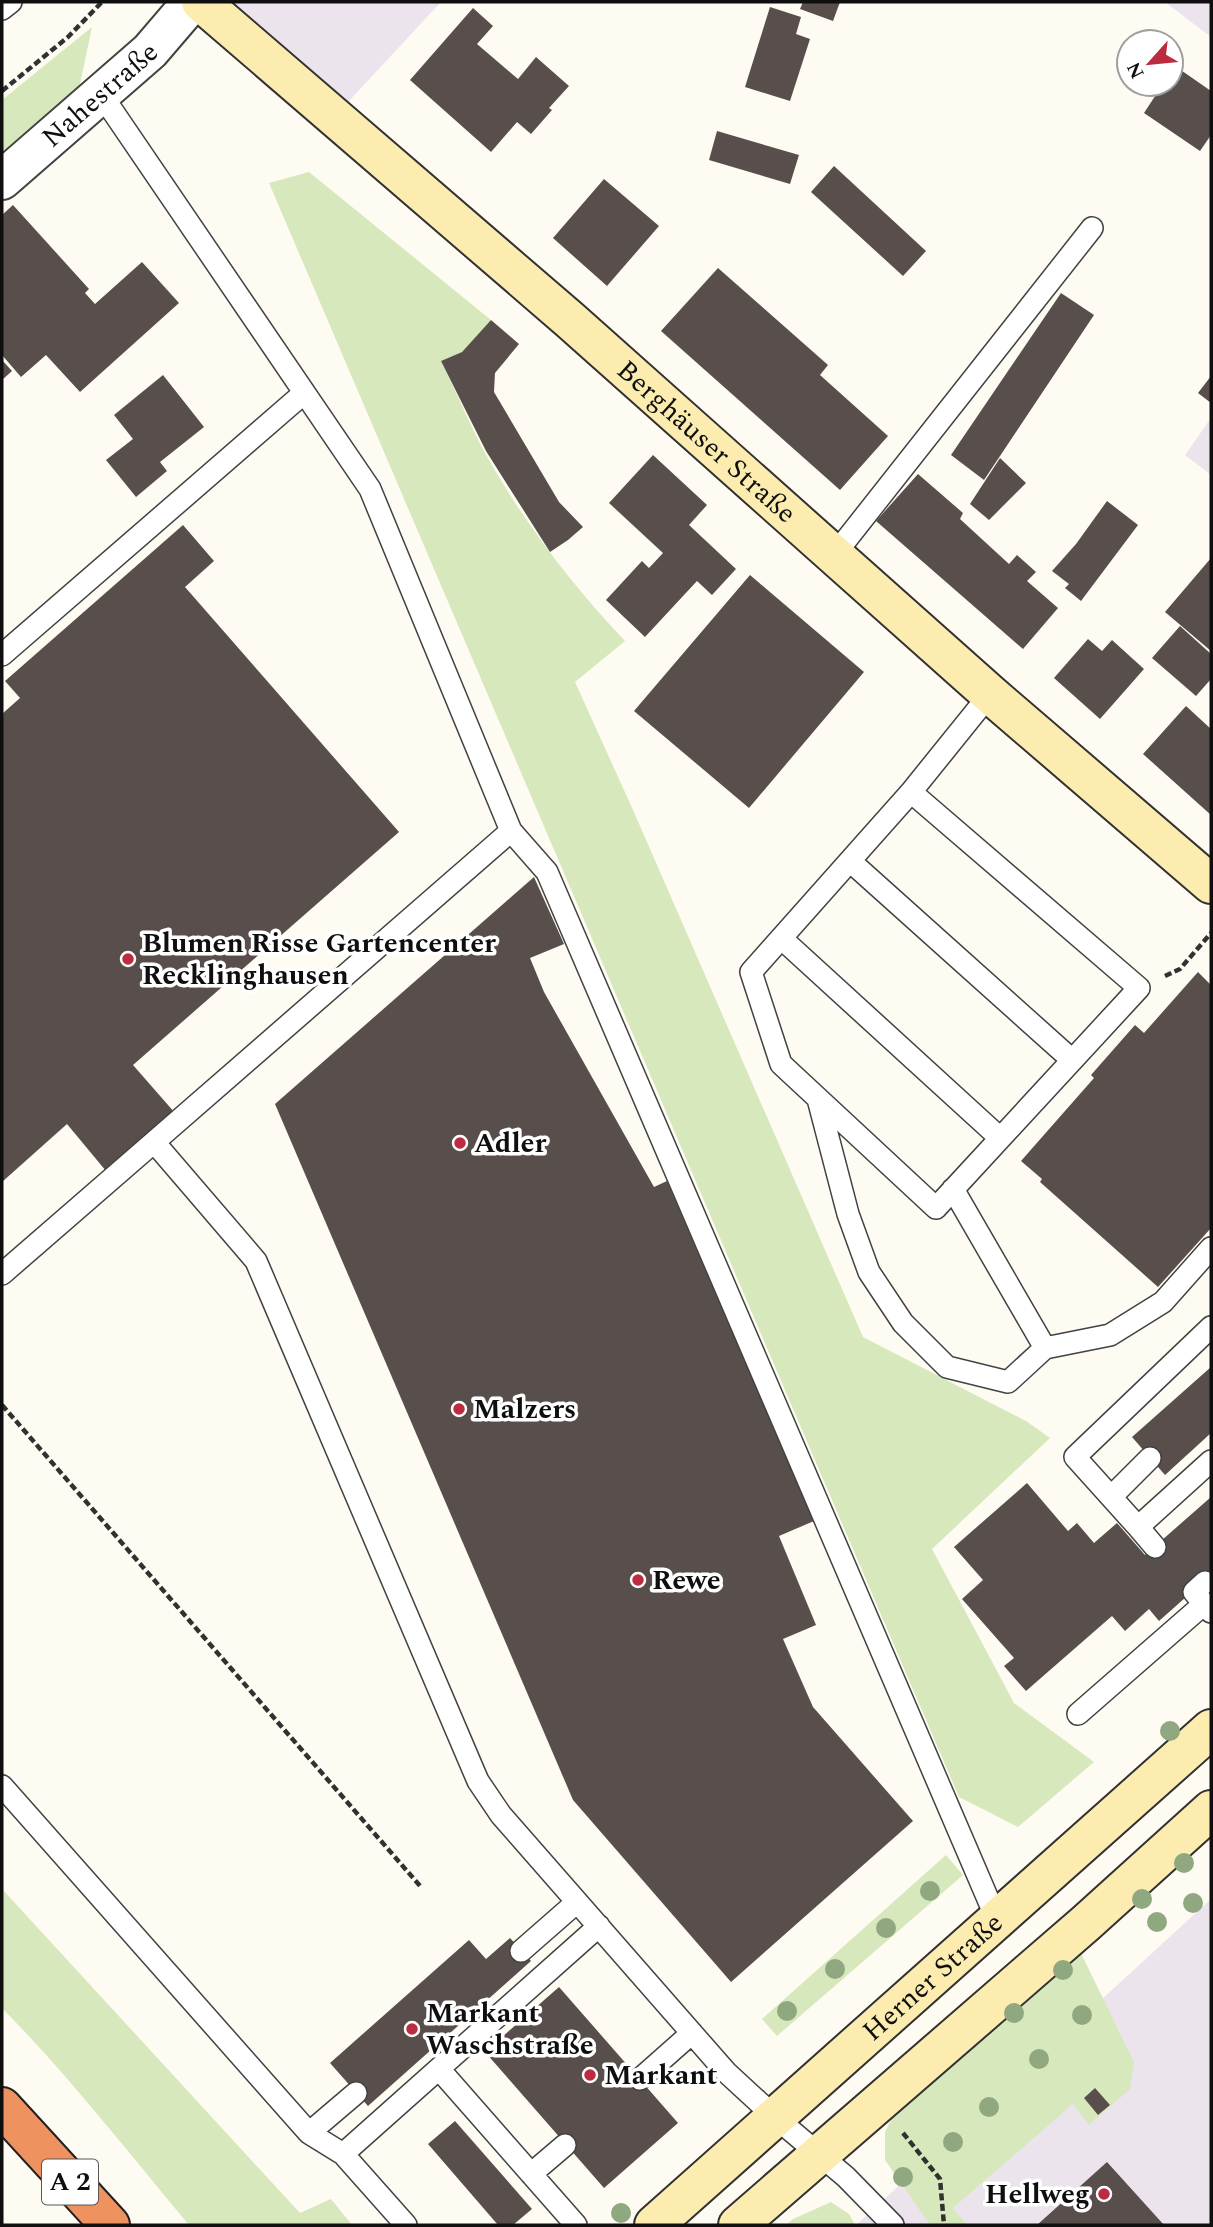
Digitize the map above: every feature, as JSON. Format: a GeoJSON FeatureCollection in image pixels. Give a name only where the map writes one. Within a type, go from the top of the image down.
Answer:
{"type":"FeatureCollection","features":[{"type":"Feature","properties":{"kind":"highway","name":"A 2"},"geometry":{"type":"LineString","coordinates":[[2,2108],[110,2225]]}},
{"type":"Feature","properties":{"kind":"main road","name":"Berghäuser Straße"},"geometry":{"type":"LineString","coordinates":[[201,2],[560,311],[990,694],[1211,884]]}},
{"type":"Feature","properties":{"kind":"main road","name":"Herner Straße"},"geometry":{"type":"LineString","coordinates":[[654,2225],[1211,1729]]}},
{"type":"Feature","properties":{"kind":"main road","name":"Herner Straße"},"geometry":{"type":"LineString","coordinates":[[738,2225],[1211,1810]]}},
{"type":"Feature","properties":{"kind":"street","name":"Nahestraße"},"geometry":{"type":"LineString","coordinates":[[2,180],[150,51],[192,2]]}},
{"type":"Feature","properties":{"kind":"lane"},"geometry":{"type":"LineString","coordinates":[[2,9],[11,2]]}},
{"type":"Feature","properties":{"kind":"lane"},"geometry":{"type":"LineString","coordinates":[[101,94],[370,489],[511,831],[547,872],[997,1920]]}},
{"type":"Feature","properties":{"kind":"lane"},"geometry":{"type":"LineString","coordinates":[[835,554],[1092,228]]}},
{"type":"Feature","properties":{"kind":"lane"},"geometry":{"type":"LineString","coordinates":[[2,655],[304,393]]}},
{"type":"Feature","properties":{"kind":"lane"},"geometry":{"type":"LineString","coordinates":[[911,792],[1139,988],[936,1208],[781,1064],[751,972],[911,792],[990,694]]}},
{"type":"Feature","properties":{"kind":"lane"},"geometry":{"type":"LineString","coordinates":[[2,1274],[511,831]]}},
{"type":"Feature","properties":{"kind":"lane"},"geometry":{"type":"LineString","coordinates":[[850,861],[1072,1060]]}},
{"type":"Feature","properties":{"kind":"lane"},"geometry":{"type":"LineString","coordinates":[[781,938],[1000,1138]]}},
{"type":"Feature","properties":{"kind":"lane"},"geometry":{"type":"LineString","coordinates":[[818,1099],[848,1214],[869,1272],[903,1323],[947,1367],[1008,1382],[1045,1348],[1110,1335],[1163,1302],[1211,1248]]}},
{"type":"Feature","properties":{"kind":"lane"},"geometry":{"type":"LineString","coordinates":[[154,1142],[256,1261],[478,1781],[501,1815],[726,2072],[846,2177],[894,2225]]}},
{"type":"Feature","properties":{"kind":"lane"},"geometry":{"type":"LineString","coordinates":[[953,1189],[1045,1348]]}},
{"type":"Feature","properties":{"kind":"lane"},"geometry":{"type":"LineString","coordinates":[[1155,1547],[1075,1457],[1211,1328]]}},
{"type":"Feature","properties":{"kind":"lane"},"geometry":{"type":"LineString","coordinates":[[1111,1497],[1150,1458]]}},
{"type":"Feature","properties":{"kind":"lane"},"geometry":{"type":"LineString","coordinates":[[1138,1527],[1211,1461]]}},
{"type":"Feature","properties":{"kind":"lane"},"geometry":{"type":"LineString","coordinates":[[1078,1714],[1207,1600]]}},
{"type":"Feature","properties":{"kind":"lane"},"geometry":{"type":"LineString","coordinates":[[2,1786],[309,2133],[343,2154],[406,2225]]}},
{"type":"Feature","properties":{"kind":"lane"},"geometry":{"type":"LineString","coordinates":[[521,1951],[577,1902]]}},
{"type":"Feature","properties":{"kind":"lane"},"geometry":{"type":"LineString","coordinates":[[343,2154],[599,1926]]}},
{"type":"Feature","properties":{"kind":"lane"},"geometry":{"type":"LineString","coordinates":[[640,2079],[692,2033]]}},
{"type":"Feature","properties":{"kind":"lane"},"geometry":{"type":"LineString","coordinates":[[439,2069],[573,2221]]}},
{"type":"Feature","properties":{"kind":"lane"},"geometry":{"type":"LineString","coordinates":[[309,2133],[356,2093]]}},
{"type":"Feature","properties":{"kind":"lane"},"geometry":{"type":"LineString","coordinates":[[531,2174],[565,2145]]}},
{"type":"Feature","properties":{"kind":"path"},"geometry":{"type":"LineString","coordinates":[[2,91],[68,37],[102,2]]}},
{"type":"Feature","properties":{"kind":"path"},"geometry":{"type":"LineString","coordinates":[[1139,988],[1180,969],[1211,933]]}},
{"type":"Feature","properties":{"kind":"path"},"geometry":{"type":"LineString","coordinates":[[2,1405],[421,1887]]}},
{"type":"Feature","properties":{"kind":"shaded area"},"geometry":{"type":"Polygon","coordinates":[[[199,2],[441,2],[335,116],[199,2]]]}},
{"type":"Feature","properties":{"kind":"shaded area"},"geometry":{"type":"Polygon","coordinates":[[[1165,2],[1211,2],[1211,37],[1165,2]]]}},
{"type":"Feature","properties":{"kind":"shaded area"},"geometry":{"type":"Polygon","coordinates":[[[1211,418],[1211,475],[1185,455],[1211,418]]]}},
{"type":"Feature","properties":{"kind":"shaded area"},"geometry":{"type":"Polygon","coordinates":[[[1211,1899],[1211,2225],[856,2225],[1211,1899]]]}},
{"type":"Feature","properties":{"kind":"green space"},"geometry":{"type":"Polygon","coordinates":[[[92,27],[79,89],[2,156],[2,100],[92,27]]]}},
{"type":"Feature","properties":{"kind":"green space"},"geometry":{"type":"Polygon","coordinates":[[[309,172],[491,320],[462,352],[441,361],[473,430],[515,503],[567,574],[625,641],[575,682],[863,1337],[1026,1421],[1050,1438],[932,1549],[1014,1703],[1094,1762],[1018,1827],[959,1797],[269,183],[309,172]]]}},
{"type":"Feature","properties":{"kind":"green space"},"geometry":{"type":"Polygon","coordinates":[[[946,1855],[963,1875],[777,2036],[762,2019],[946,1855]]]}},
{"type":"Feature","properties":{"kind":"green space"},"geometry":{"type":"Polygon","coordinates":[[[2,1889],[300,2213],[331,2199],[352,2225],[189,2225],[75,2087],[2,2008],[2,1889]]]}},
{"type":"Feature","properties":{"kind":"green space"},"geometry":{"type":"Polygon","coordinates":[[[1075,1941],[1134,2062],[1130,2089],[1089,2125],[1073,2104],[953,2208],[967,2225],[930,2225],[885,2160],[885,2132],[904,2094],[1075,1941]]]}},
{"type":"Feature","properties":{"kind":"green space"},"geometry":{"type":"Polygon","coordinates":[[[831,2202],[849,2214],[855,2225],[786,2225],[793,2219],[831,2202]]]}},
{"type":"Feature","properties":{"kind":"building"},"geometry":{"type":"Polygon","coordinates":[[[803,2],[840,2],[833,21],[800,9],[803,2]]]}},
{"type":"Feature","properties":{"kind":"building"},"geometry":{"type":"Polygon","coordinates":[[[770,7],[801,17],[796,34],[810,39],[790,101],[745,87],[770,7]]]}},
{"type":"Feature","properties":{"kind":"building"},"geometry":{"type":"Polygon","coordinates":[[[473,8],[493,26],[477,44],[518,79],[536,57],[569,86],[531,134],[517,122],[491,152],[410,80],[473,8]]]}},
{"type":"Feature","properties":{"kind":"building"},"geometry":{"type":"Polygon","coordinates":[[[1185,73],[1211,91],[1211,135],[1200,151],[1144,113],[1154,98],[1185,98],[1185,73]]]}},
{"type":"Feature","properties":{"kind":"building"},"geometry":{"type":"Polygon","coordinates":[[[717,131],[799,155],[790,184],[709,160],[717,131]]]}},
{"type":"Feature","properties":{"kind":"building"},"geometry":{"type":"Polygon","coordinates":[[[834,166],[926,251],[903,276],[811,192],[834,166]]]}},
{"type":"Feature","properties":{"kind":"building"},"geometry":{"type":"Polygon","coordinates":[[[604,179],[659,226],[607,286],[553,238],[604,179]]]}},
{"type":"Feature","properties":{"kind":"building"},"geometry":{"type":"Polygon","coordinates":[[[13,205],[89,289],[85,293],[95,304],[142,262],[179,303],[80,392],[46,355],[21,377],[2,355],[2,215],[13,205]]]}},
{"type":"Feature","properties":{"kind":"building"},"geometry":{"type":"Polygon","coordinates":[[[718,268],[828,365],[820,375],[888,436],[840,490],[661,331],[718,268]]]}},
{"type":"Feature","properties":{"kind":"building"},"geometry":{"type":"Polygon","coordinates":[[[1061,293],[1094,315],[984,480],[951,455],[1061,293]]]}},
{"type":"Feature","properties":{"kind":"building"},"geometry":{"type":"Polygon","coordinates":[[[491,320],[519,344],[495,373],[494,392],[559,502],[583,527],[550,552],[486,451],[441,361],[462,352],[491,320]]]}},
{"type":"Feature","properties":{"kind":"building"},"geometry":{"type":"Polygon","coordinates":[[[2,360],[12,371],[2,380],[2,360]]]}},
{"type":"Feature","properties":{"kind":"building"},"geometry":{"type":"Polygon","coordinates":[[[163,375],[204,427],[160,462],[167,471],[136,497],[106,460],[133,439],[114,415],[163,375]]]}},
{"type":"Feature","properties":{"kind":"building"},"geometry":{"type":"Polygon","coordinates":[[[1211,376],[1211,403],[1198,393],[1211,376]]]}},
{"type":"Feature","properties":{"kind":"building"},"geometry":{"type":"Polygon","coordinates":[[[653,455],[707,505],[689,525],[736,569],[712,595],[697,581],[645,637],[606,600],[642,561],[649,568],[663,553],[609,503],[653,455]]]}},
{"type":"Feature","properties":{"kind":"building"},"geometry":{"type":"Polygon","coordinates":[[[1000,458],[1026,483],[989,520],[970,504],[1000,458]]]}},
{"type":"Feature","properties":{"kind":"building"},"geometry":{"type":"Polygon","coordinates":[[[918,474],[963,513],[960,519],[1009,564],[1017,555],[1036,572],[1027,581],[1058,608],[1023,649],[876,521],[918,474]]]}},
{"type":"Feature","properties":{"kind":"building"},"geometry":{"type":"Polygon","coordinates":[[[1107,501],[1138,525],[1081,601],[1065,588],[1069,584],[1052,571],[1076,544],[1107,501]]]}},
{"type":"Feature","properties":{"kind":"building","name":"Blumen Risse Gartencenter Recklinghausen"},"geometry":{"type":"Polygon","coordinates":[[[183,525],[214,561],[185,587],[399,832],[133,1065],[175,1113],[106,1171],[67,1124],[2,1182],[2,714],[20,698],[5,681],[183,525]]]}},
{"type":"Feature","properties":{"kind":"building"},"geometry":{"type":"Polygon","coordinates":[[[1211,558],[1211,651],[1165,612],[1211,558]]]}},
{"type":"Feature","properties":{"kind":"building"},"geometry":{"type":"Polygon","coordinates":[[[750,575],[864,672],[749,808],[634,711],[750,575]]]}},
{"type":"Feature","properties":{"kind":"building"},"geometry":{"type":"Polygon","coordinates":[[[1180,626],[1211,654],[1211,679],[1196,696],[1152,658],[1180,626]]]}},
{"type":"Feature","properties":{"kind":"building"},"geometry":{"type":"Polygon","coordinates":[[[1088,639],[1102,651],[1112,640],[1144,669],[1100,719],[1054,678],[1088,639]]]}},
{"type":"Feature","properties":{"kind":"building"},"geometry":{"type":"Polygon","coordinates":[[[1186,706],[1211,729],[1211,815],[1143,754],[1186,706]]]}},
{"type":"Feature","properties":{"kind":"building","name":"Rewe"},"geometry":{"type":"Polygon","coordinates":[[[534,877],[564,944],[530,958],[544,992],[654,1187],[667,1181],[814,1521],[779,1536],[816,1625],[783,1639],[813,1707],[913,1821],[731,1982],[573,1800],[275,1104],[534,877]]]}},
{"type":"Feature","properties":{"kind":"building"},"geometry":{"type":"Polygon","coordinates":[[[1198,972],[1211,985],[1211,1228],[1158,1287],[1040,1182],[1042,1179],[1021,1161],[1094,1078],[1091,1075],[1135,1025],[1144,1033],[1198,972]]]}},
{"type":"Feature","properties":{"kind":"building"},"geometry":{"type":"Polygon","coordinates":[[[1211,1367],[1211,1433],[1165,1475],[1132,1437],[1211,1367]]]}},
{"type":"Feature","properties":{"kind":"building"},"geometry":{"type":"Polygon","coordinates":[[[1027,1483],[1068,1531],[1077,1523],[1094,1543],[1117,1523],[1145,1555],[1211,1497],[1211,1589],[1204,1581],[1159,1621],[1149,1609],[1125,1631],[1112,1616],[1026,1691],[1004,1666],[1014,1658],[962,1599],[983,1580],[954,1547],[1027,1483]]]}},
{"type":"Feature","properties":{"kind":"building","name":"Markant Waschstraße"},"geometry":{"type":"Polygon","coordinates":[[[510,1938],[531,1961],[368,2106],[330,2063],[469,1940],[486,1959],[510,1938]]]}},
{"type":"Feature","properties":{"kind":"building"},"geometry":{"type":"Polygon","coordinates":[[[559,1987],[678,2123],[604,2188],[485,2052],[559,1987]]]}},
{"type":"Feature","properties":{"kind":"building"},"geometry":{"type":"Polygon","coordinates":[[[1095,2088],[1110,2105],[1098,2115],[1084,2098],[1095,2088]]]}},
{"type":"Feature","properties":{"kind":"building"},"geometry":{"type":"Polygon","coordinates":[[[455,2121],[532,2209],[513,2225],[498,2225],[428,2144],[455,2121]]]}},
{"type":"Feature","properties":{"kind":"building","name":"Hellweg"},"geometry":{"type":"Polygon","coordinates":[[[1107,2162],[1164,2225],[1037,2225],[1107,2162]]]}},
{"type":"Feature","properties":{"kind":"place","name":"Blumen Risse Gartencenter Recklinghausen"},"geometry":{"type":"Point","coordinates":[128,959]}},
{"type":"Feature","properties":{"kind":"place","name":"Adler"},"geometry":{"type":"Point","coordinates":[460,1143]}},
{"type":"Feature","properties":{"kind":"place","name":"Malzers"},"geometry":{"type":"Point","coordinates":[459,1409]}},
{"type":"Feature","properties":{"kind":"place","name":"Rewe"},"geometry":{"type":"Point","coordinates":[638,1580]}},
{"type":"Feature","properties":{"kind":"place","name":"Markant Waschstraße"},"geometry":{"type":"Point","coordinates":[412,2029]}},
{"type":"Feature","properties":{"kind":"place","name":"Markant"},"geometry":{"type":"Point","coordinates":[590,2075]}},
{"type":"Feature","properties":{"kind":"place","name":"Hellweg"},"geometry":{"type":"Point","coordinates":[1104,2194]}}]}
